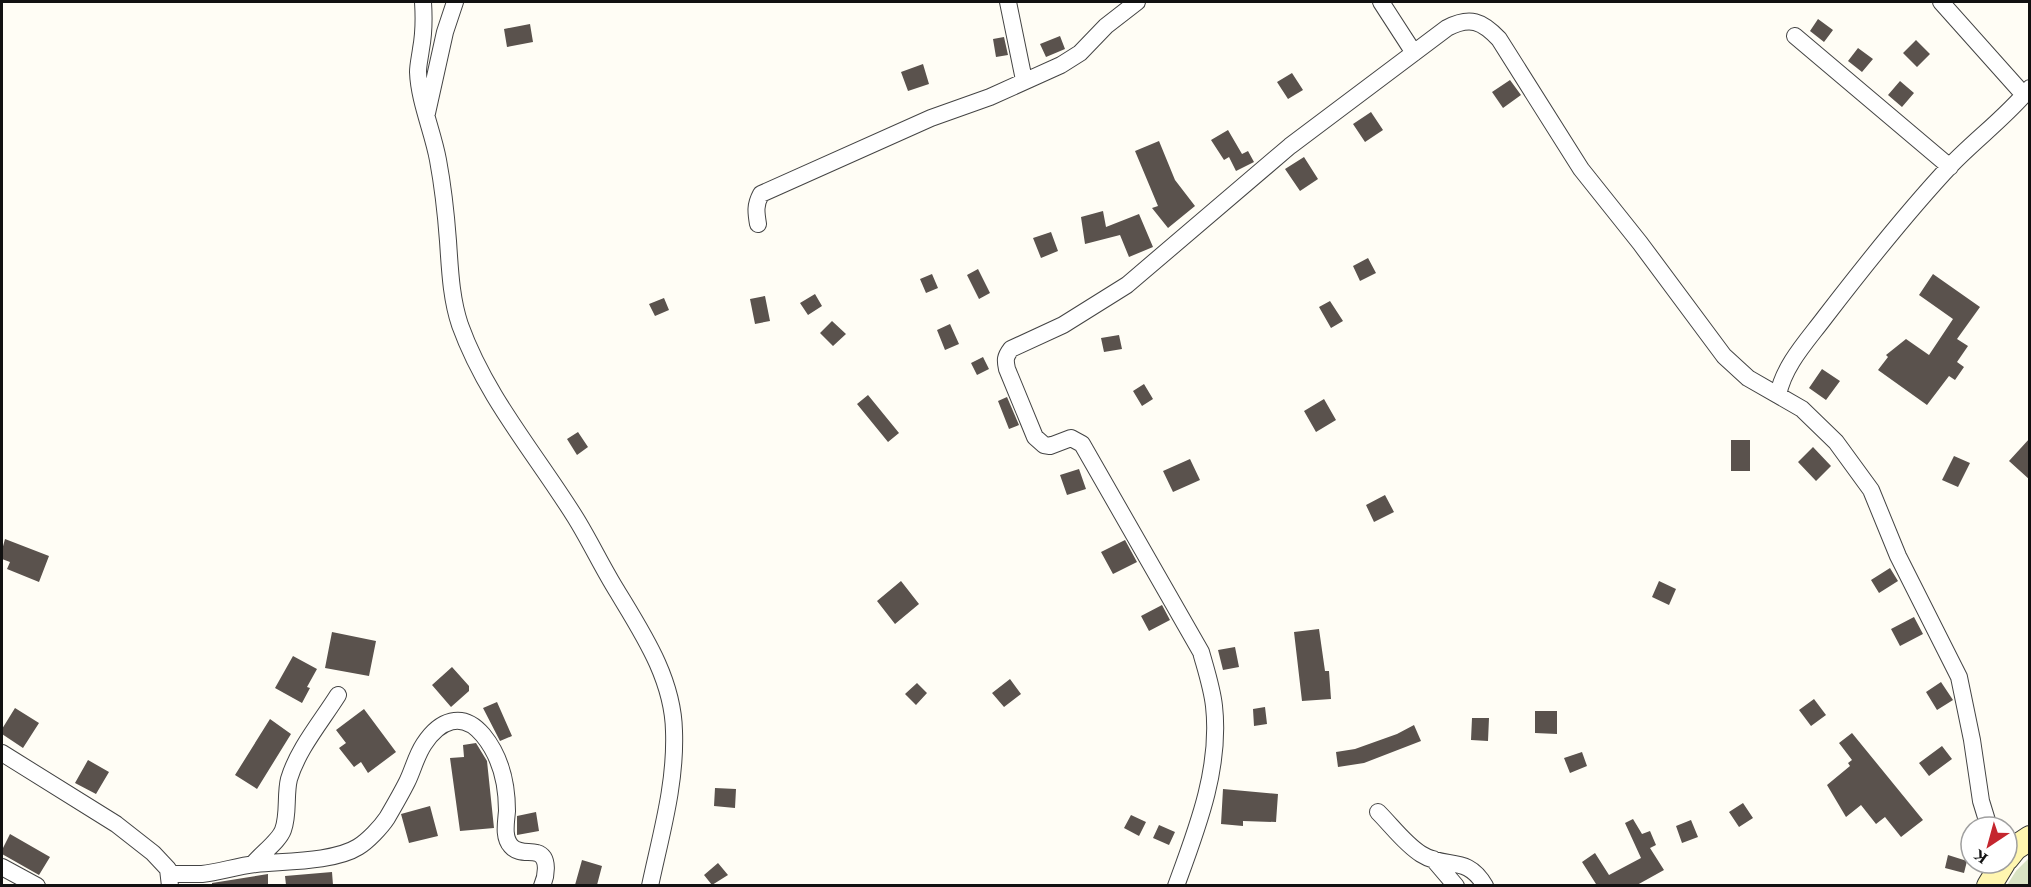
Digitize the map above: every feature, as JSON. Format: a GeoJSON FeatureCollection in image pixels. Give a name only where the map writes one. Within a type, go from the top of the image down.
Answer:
{"type":"FeatureCollection","features":[{"type":"Feature","properties":{"kind":"street"},"geometry":{"type":"LineString","coordinates":[[423,2],[419,84],[438,159],[444,198],[449,274],[460,324],[471,351],[501,409],[575,517],[616,590],[636,620],[652,650],[670,702],[674,729],[673,779],[667,816],[650,885]]}},
{"type":"Feature","properties":{"kind":"street"},"geometry":{"type":"LineString","coordinates":[[427,114],[445,32],[455,2]]}},
{"type":"Feature","properties":{"kind":"street"},"geometry":{"type":"LineString","coordinates":[[1008,2],[1024,80]]}},
{"type":"Feature","properties":{"kind":"street"},"geometry":{"type":"LineString","coordinates":[[758,224],[755,211],[757,201],[768,190],[931,118],[990,97],[1061,65],[1074,58],[1106,26],[1137,2]]}},
{"type":"Feature","properties":{"kind":"street"},"geometry":{"type":"LineString","coordinates":[[1381,2],[1414,53]]}},
{"type":"Feature","properties":{"kind":"street"},"geometry":{"type":"LineString","coordinates":[[1778,395],[1782,379],[1796,356],[1868,260],[1950,167],[2027,92],[1941,2]]}},
{"type":"Feature","properties":{"kind":"street"},"geometry":{"type":"LineString","coordinates":[[1176,885],[1200,822],[1212,759],[1214,707],[1201,652],[1082,444],[1071,438],[1044,446],[1035,437],[1007,369],[1006,355],[1011,350],[1063,325],[1127,285],[1290,146],[1457,22],[1474,22],[1491,30],[1503,45],[1581,169],[1640,243],[1724,356],[1748,378],[1802,409],[1836,442],[1871,490],[1898,556],[1959,677],[1985,815]]}},
{"type":"Feature","properties":{"kind":"street"},"geometry":{"type":"LineString","coordinates":[[1795,36],[1950,167]]}},
{"type":"Feature","properties":{"kind":"street"},"geometry":{"type":"LineString","coordinates":[[253,864],[283,830],[290,778],[302,752],[338,695]]}},
{"type":"Feature","properties":{"kind":"street"},"geometry":{"type":"LineString","coordinates":[[2,753],[116,824],[153,853],[170,880],[253,864],[342,854],[361,846],[385,821],[407,782],[422,746],[429,737],[440,727],[454,720],[462,721],[480,731],[492,748],[506,786],[506,836],[510,846],[516,851],[537,853],[542,856],[546,867],[546,877],[542,885]]}},
{"type":"Feature","properties":{"kind":"street"},"geometry":{"type":"LineString","coordinates":[[1378,812],[1414,849],[1424,856],[1472,869],[1485,885]]}},
{"type":"Feature","properties":{"kind":"street"},"geometry":{"type":"LineString","coordinates":[[1433,859],[1456,885]]}},
{"type":"Feature","properties":{"kind":"street"},"geometry":{"type":"LineString","coordinates":[[2,868],[37,885]]}},
{"type":"Feature","properties":{"kind":"green space"},"geometry":{"type":"Polygon","coordinates":[[[2029,858],[2029,885],[2007,885],[2013,875],[2019,875],[2019,868],[2029,858]]]}},
{"type":"Feature","properties":{"kind":"building"},"geometry":{"type":"Polygon","coordinates":[[[1818,19],[1833,30],[1824,42],[1810,31],[1818,19]]]}},
{"type":"Feature","properties":{"kind":"building"},"geometry":{"type":"Polygon","coordinates":[[[530,24],[533,42],[507,47],[504,29],[530,24]]]}},
{"type":"Feature","properties":{"kind":"building"},"geometry":{"type":"Polygon","coordinates":[[[1060,36],[1065,49],[1046,57],[1040,44],[1060,36]]]}},
{"type":"Feature","properties":{"kind":"building"},"geometry":{"type":"Polygon","coordinates":[[[1004,37],[1008,55],[996,57],[993,39],[1004,37]]]}},
{"type":"Feature","properties":{"kind":"building"},"geometry":{"type":"Polygon","coordinates":[[[1916,40],[1930,54],[1917,67],[1903,53],[1916,40]]]}},
{"type":"Feature","properties":{"kind":"building"},"geometry":{"type":"Polygon","coordinates":[[[1858,48],[1873,59],[1862,72],[1848,61],[1858,48]]]}},
{"type":"Feature","properties":{"kind":"building"},"geometry":{"type":"Polygon","coordinates":[[[923,64],[929,84],[908,91],[901,72],[923,64]]]}},
{"type":"Feature","properties":{"kind":"building"},"geometry":{"type":"Polygon","coordinates":[[[1292,73],[1303,90],[1288,99],[1277,82],[1292,73]]]}},
{"type":"Feature","properties":{"kind":"building"},"geometry":{"type":"Polygon","coordinates":[[[1510,80],[1521,95],[1503,108],[1492,92],[1510,80]]]}},
{"type":"Feature","properties":{"kind":"building"},"geometry":{"type":"Polygon","coordinates":[[[1900,81],[1914,93],[1902,107],[1888,95],[1900,81]]]}},
{"type":"Feature","properties":{"kind":"building"},"geometry":{"type":"Polygon","coordinates":[[[1371,112],[1383,130],[1365,142],[1353,124],[1371,112]]]}},
{"type":"Feature","properties":{"kind":"building"},"geometry":{"type":"Polygon","coordinates":[[[1228,130],[1242,154],[1248,151],[1254,162],[1236,171],[1229,157],[1224,160],[1211,140],[1228,130]]]}},
{"type":"Feature","properties":{"kind":"building"},"geometry":{"type":"Polygon","coordinates":[[[1159,141],[1175,180],[1195,206],[1168,228],[1152,208],[1158,206],[1135,151],[1159,141]]]}},
{"type":"Feature","properties":{"kind":"building"},"geometry":{"type":"Polygon","coordinates":[[[1304,157],[1318,179],[1300,191],[1285,169],[1304,157]]]}},
{"type":"Feature","properties":{"kind":"building"},"geometry":{"type":"Polygon","coordinates":[[[1103,211],[1106,227],[1139,214],[1153,247],[1129,257],[1120,235],[1085,244],[1081,217],[1103,211]]]}},
{"type":"Feature","properties":{"kind":"building"},"geometry":{"type":"Polygon","coordinates":[[[1051,232],[1058,251],[1041,258],[1033,238],[1051,232]]]}},
{"type":"Feature","properties":{"kind":"building"},"geometry":{"type":"Polygon","coordinates":[[[1368,258],[1376,273],[1360,281],[1353,266],[1368,258]]]}},
{"type":"Feature","properties":{"kind":"building"},"geometry":{"type":"Polygon","coordinates":[[[978,269],[990,293],[979,299],[967,275],[978,269]]]}},
{"type":"Feature","properties":{"kind":"building"},"geometry":{"type":"Polygon","coordinates":[[[932,274],[938,288],[926,293],[920,279],[932,274]]]}},
{"type":"Feature","properties":{"kind":"building"},"geometry":{"type":"Polygon","coordinates":[[[1933,274],[1980,307],[1957,339],[1968,346],[1957,362],[1964,367],[1955,380],[1949,376],[1927,405],[1878,370],[1888,357],[1886,355],[1906,339],[1929,355],[1953,319],[1919,295],[1933,274]]]}},
{"type":"Feature","properties":{"kind":"building"},"geometry":{"type":"Polygon","coordinates":[[[815,294],[822,306],[808,315],[800,303],[815,294]]]}},
{"type":"Feature","properties":{"kind":"building"},"geometry":{"type":"Polygon","coordinates":[[[765,296],[770,321],[755,324],[750,299],[765,296]]]}},
{"type":"Feature","properties":{"kind":"building"},"geometry":{"type":"Polygon","coordinates":[[[664,298],[669,310],[655,316],[649,304],[664,298]]]}},
{"type":"Feature","properties":{"kind":"building"},"geometry":{"type":"Polygon","coordinates":[[[1330,301],[1343,321],[1331,328],[1319,307],[1330,301]]]}},
{"type":"Feature","properties":{"kind":"building"},"geometry":{"type":"Polygon","coordinates":[[[832,321],[846,334],[833,346],[820,333],[832,321]]]}},
{"type":"Feature","properties":{"kind":"building"},"geometry":{"type":"Polygon","coordinates":[[[950,324],[959,344],[945,350],[937,330],[950,324]]]}},
{"type":"Feature","properties":{"kind":"building"},"geometry":{"type":"Polygon","coordinates":[[[1119,335],[1122,349],[1104,352],[1101,338],[1119,335]]]}},
{"type":"Feature","properties":{"kind":"building"},"geometry":{"type":"Polygon","coordinates":[[[983,357],[989,369],[977,375],[971,363],[983,357]]]}},
{"type":"Feature","properties":{"kind":"building"},"geometry":{"type":"Polygon","coordinates":[[[1822,369],[1840,381],[1826,400],[1809,388],[1822,369]]]}},
{"type":"Feature","properties":{"kind":"building"},"geometry":{"type":"Polygon","coordinates":[[[1144,384],[1153,399],[1142,406],[1133,391],[1144,384]]]}},
{"type":"Feature","properties":{"kind":"building"},"geometry":{"type":"Polygon","coordinates":[[[868,395],[899,433],[888,442],[857,404],[868,395]]]}},
{"type":"Feature","properties":{"kind":"building"},"geometry":{"type":"Polygon","coordinates":[[[1007,397],[1019,425],[1009,429],[998,401],[1007,397]]]}},
{"type":"Feature","properties":{"kind":"building"},"geometry":{"type":"Polygon","coordinates":[[[1324,399],[1336,420],[1316,432],[1304,411],[1324,399]]]}},
{"type":"Feature","properties":{"kind":"building"},"geometry":{"type":"Polygon","coordinates":[[[578,432],[588,447],[577,455],[567,439],[578,432]]]}},
{"type":"Feature","properties":{"kind":"building"},"geometry":{"type":"Polygon","coordinates":[[[2030,438],[2030,480],[2009,461],[2030,438]]]}},
{"type":"Feature","properties":{"kind":"building"},"geometry":{"type":"Polygon","coordinates":[[[1731,440],[1750,440],[1750,471],[1731,471],[1731,440]]]}},
{"type":"Feature","properties":{"kind":"building"},"geometry":{"type":"Polygon","coordinates":[[[1813,447],[1831,466],[1816,481],[1798,462],[1813,447]]]}},
{"type":"Feature","properties":{"kind":"building"},"geometry":{"type":"Polygon","coordinates":[[[1954,456],[1970,463],[1958,487],[1942,480],[1954,456]]]}},
{"type":"Feature","properties":{"kind":"building"},"geometry":{"type":"Polygon","coordinates":[[[1190,459],[1200,480],[1173,492],[1163,471],[1190,459]]]}},
{"type":"Feature","properties":{"kind":"building"},"geometry":{"type":"Polygon","coordinates":[[[1079,469],[1086,489],[1067,495],[1060,475],[1079,469]]]}},
{"type":"Feature","properties":{"kind":"building"},"geometry":{"type":"Polygon","coordinates":[[[1385,495],[1394,512],[1374,522],[1366,505],[1385,495]]]}},
{"type":"Feature","properties":{"kind":"building"},"geometry":{"type":"Polygon","coordinates":[[[5,539],[49,556],[39,582],[7,569],[10,562],[2,559],[5,539]]]}},
{"type":"Feature","properties":{"kind":"building"},"geometry":{"type":"Polygon","coordinates":[[[1125,540],[1137,562],[1113,574],[1101,552],[1125,540]]]}},
{"type":"Feature","properties":{"kind":"building"},"geometry":{"type":"Polygon","coordinates":[[[1890,568],[1898,581],[1879,593],[1871,580],[1890,568]]]}},
{"type":"Feature","properties":{"kind":"building"},"geometry":{"type":"Polygon","coordinates":[[[901,581],[919,604],[895,624],[877,601],[901,581]]]}},
{"type":"Feature","properties":{"kind":"building"},"geometry":{"type":"Polygon","coordinates":[[[1659,581],[1676,589],[1669,605],[1652,597],[1659,581]]]}},
{"type":"Feature","properties":{"kind":"building"},"geometry":{"type":"Polygon","coordinates":[[[1162,605],[1170,620],[1149,631],[1141,616],[1162,605]]]}},
{"type":"Feature","properties":{"kind":"building"},"geometry":{"type":"Polygon","coordinates":[[[1914,617],[1923,634],[1900,646],[1891,629],[1914,617]]]}},
{"type":"Feature","properties":{"kind":"building"},"geometry":{"type":"Polygon","coordinates":[[[1319,629],[1325,671],[1329,671],[1331,699],[1302,701],[1294,632],[1319,629]]]}},
{"type":"Feature","properties":{"kind":"building"},"geometry":{"type":"Polygon","coordinates":[[[332,632],[376,641],[369,676],[325,668],[332,632]]]}},
{"type":"Feature","properties":{"kind":"building"},"geometry":{"type":"Polygon","coordinates":[[[1235,647],[1239,667],[1223,670],[1218,650],[1235,647]]]}},
{"type":"Feature","properties":{"kind":"building"},"geometry":{"type":"Polygon","coordinates":[[[293,656],[317,669],[307,687],[310,688],[302,703],[275,688],[293,656]]]}},
{"type":"Feature","properties":{"kind":"building"},"geometry":{"type":"Polygon","coordinates":[[[452,667],[469,686],[469,691],[451,707],[432,685],[452,667]]]}},
{"type":"Feature","properties":{"kind":"building"},"geometry":{"type":"Polygon","coordinates":[[[1010,679],[1021,694],[1004,707],[992,693],[1010,679]]]}},
{"type":"Feature","properties":{"kind":"building"},"geometry":{"type":"Polygon","coordinates":[[[1941,682],[1953,700],[1937,710],[1926,692],[1941,682]]]}},
{"type":"Feature","properties":{"kind":"building"},"geometry":{"type":"Polygon","coordinates":[[[917,683],[927,693],[916,705],[905,694],[917,683]]]}},
{"type":"Feature","properties":{"kind":"building"},"geometry":{"type":"Polygon","coordinates":[[[1814,699],[1826,715],[1811,726],[1799,710],[1814,699]]]}},
{"type":"Feature","properties":{"kind":"building"},"geometry":{"type":"Polygon","coordinates":[[[497,702],[512,736],[500,741],[483,708],[497,702]]]}},
{"type":"Feature","properties":{"kind":"building"},"geometry":{"type":"Polygon","coordinates":[[[1265,707],[1267,724],[1254,726],[1253,709],[1265,707]]]}},
{"type":"Feature","properties":{"kind":"building"},"geometry":{"type":"Polygon","coordinates":[[[15,708],[39,723],[23,748],[2,734],[2,729],[15,708]]]}},
{"type":"Feature","properties":{"kind":"building"},"geometry":{"type":"Polygon","coordinates":[[[364,709],[396,752],[368,773],[361,762],[354,767],[339,748],[346,743],[336,730],[364,709]]]}},
{"type":"Feature","properties":{"kind":"building"},"geometry":{"type":"Polygon","coordinates":[[[1535,711],[1557,711],[1557,734],[1535,733],[1535,711]]]}},
{"type":"Feature","properties":{"kind":"building"},"geometry":{"type":"Polygon","coordinates":[[[1472,718],[1489,718],[1488,741],[1471,740],[1472,718]]]}},
{"type":"Feature","properties":{"kind":"building"},"geometry":{"type":"Polygon","coordinates":[[[270,719],[291,734],[257,789],[235,775],[270,719]]]}},
{"type":"Feature","properties":{"kind":"building"},"geometry":{"type":"Polygon","coordinates":[[[1414,725],[1421,741],[1364,763],[1338,767],[1336,752],[1355,749],[1397,734],[1414,725]]]}},
{"type":"Feature","properties":{"kind":"building"},"geometry":{"type":"Polygon","coordinates":[[[1852,733],[1923,820],[1901,837],[1885,817],[1876,824],[1861,805],[1846,817],[1827,785],[1850,766],[1848,763],[1852,760],[1839,743],[1852,733]]]}},
{"type":"Feature","properties":{"kind":"building"},"geometry":{"type":"Polygon","coordinates":[[[476,743],[487,761],[494,828],[460,831],[450,758],[464,757],[463,745],[476,743]]]}},
{"type":"Feature","properties":{"kind":"building"},"geometry":{"type":"Polygon","coordinates":[[[1942,746],[1952,759],[1929,776],[1919,763],[1942,746]]]}},
{"type":"Feature","properties":{"kind":"building"},"geometry":{"type":"Polygon","coordinates":[[[1582,752],[1587,766],[1570,773],[1564,758],[1582,752]]]}},
{"type":"Feature","properties":{"kind":"building"},"geometry":{"type":"Polygon","coordinates":[[[88,760],[109,772],[96,794],[75,783],[88,760]]]}},
{"type":"Feature","properties":{"kind":"building"},"geometry":{"type":"Polygon","coordinates":[[[715,788],[736,789],[735,808],[714,806],[715,788]]]}},
{"type":"Feature","properties":{"kind":"building"},"geometry":{"type":"Polygon","coordinates":[[[1223,789],[1278,794],[1276,822],[1243,821],[1243,826],[1221,824],[1223,789]]]}},
{"type":"Feature","properties":{"kind":"building"},"geometry":{"type":"Polygon","coordinates":[[[1743,803],[1753,818],[1739,827],[1729,812],[1743,803]]]}},
{"type":"Feature","properties":{"kind":"building"},"geometry":{"type":"Polygon","coordinates":[[[430,806],[438,836],[409,843],[401,814],[430,806]]]}},
{"type":"Feature","properties":{"kind":"building"},"geometry":{"type":"Polygon","coordinates":[[[536,812],[539,831],[517,835],[517,816],[536,812]]]}},
{"type":"Feature","properties":{"kind":"building"},"geometry":{"type":"Polygon","coordinates":[[[1131,815],[1146,822],[1139,836],[1124,828],[1131,815]]]}},
{"type":"Feature","properties":{"kind":"building"},"geometry":{"type":"Polygon","coordinates":[[[1633,819],[1642,834],[1650,831],[1656,845],[1650,848],[1664,870],[1637,885],[1592,885],[1596,884],[1582,862],[1595,853],[1609,875],[1641,858],[1625,823],[1633,819]]]}},
{"type":"Feature","properties":{"kind":"building"},"geometry":{"type":"Polygon","coordinates":[[[1691,820],[1698,837],[1682,843],[1676,826],[1691,820]]]}},
{"type":"Feature","properties":{"kind":"building"},"geometry":{"type":"Polygon","coordinates":[[[1159,825],[1175,832],[1169,845],[1153,838],[1159,825]]]}},
{"type":"Feature","properties":{"kind":"building"},"geometry":{"type":"Polygon","coordinates":[[[10,834],[50,857],[39,875],[2,854],[10,834]]]}},
{"type":"Feature","properties":{"kind":"building"},"geometry":{"type":"Polygon","coordinates":[[[1948,855],[1959,858],[1959,872],[1945,868],[1948,855]]]}},
{"type":"Feature","properties":{"kind":"building"},"geometry":{"type":"Polygon","coordinates":[[[582,860],[602,866],[597,885],[575,885],[582,860]]]}},
{"type":"Feature","properties":{"kind":"building"},"geometry":{"type":"Polygon","coordinates":[[[718,863],[728,875],[712,885],[704,875],[718,863]]]}},
{"type":"Feature","properties":{"kind":"building"},"geometry":{"type":"Polygon","coordinates":[[[332,872],[333,885],[286,885],[285,876],[332,872]]]}},
{"type":"Feature","properties":{"kind":"building"},"geometry":{"type":"Polygon","coordinates":[[[268,874],[268,885],[212,885],[212,883],[268,874]]]}}]}
